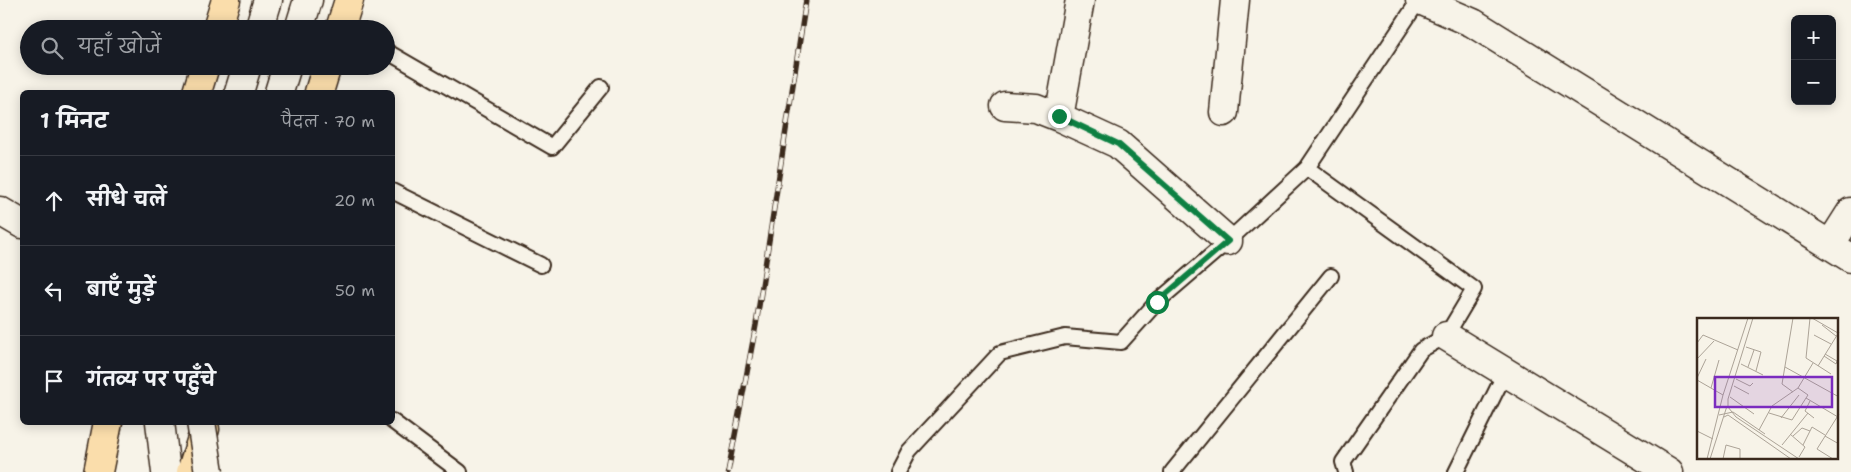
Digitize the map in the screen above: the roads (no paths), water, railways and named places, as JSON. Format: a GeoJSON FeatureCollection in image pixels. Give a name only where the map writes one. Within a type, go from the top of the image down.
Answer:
{"type":"FeatureCollection","features":[{"type":"Feature","properties":{"kind":"main road"},"geometry":{"type":"LineString","coordinates":[[220,20],[226,0]]}},
{"type":"Feature","properties":{"kind":"main road"},"geometry":{"type":"LineString","coordinates":[[343,20],[349,0]]}},
{"type":"Feature","properties":{"kind":"main road"},"geometry":{"type":"LineString","coordinates":[[198,90],[202,75]]}},
{"type":"Feature","properties":{"kind":"main road"},"geometry":{"type":"LineString","coordinates":[[320,90],[325,75]]}},
{"type":"Feature","properties":{"kind":"main road"},"geometry":{"type":"LineString","coordinates":[[98,472],[107,425]]}},
{"type":"Feature","properties":{"kind":"main road"},"geometry":{"type":"LineString","coordinates":[[192,472],[206,425]]}},
{"type":"Feature","properties":{"kind":"street"},"geometry":{"type":"LineString","coordinates":[[262,20],[268,0]]}},
{"type":"Feature","properties":{"kind":"street"},"geometry":{"type":"LineString","coordinates":[[302,20],[308,0]]}},
{"type":"Feature","properties":{"kind":"street"},"geometry":{"type":"LineString","coordinates":[[1059,116],[1080,0]]}},
{"type":"Feature","properties":{"kind":"street"},"geometry":{"type":"LineString","coordinates":[[1224,112],[1235,0]]}},
{"type":"Feature","properties":{"kind":"street"},"geometry":{"type":"LineString","coordinates":[[1420,0],[1473,23],[1840,251],[1851,212]]}},
{"type":"Feature","properties":{"kind":"street"},"geometry":{"type":"LineString","coordinates":[[240,90],[244,75]]}},
{"type":"Feature","properties":{"kind":"street"},"geometry":{"type":"LineString","coordinates":[[280,90],[284,75]]}},
{"type":"Feature","properties":{"kind":"street"},"geometry":{"type":"LineString","coordinates":[[1005,106],[1036,108],[1059,116],[1118,144],[1228,241]]}},
{"type":"Feature","properties":{"kind":"street"},"geometry":{"type":"LineString","coordinates":[[0,211],[20,223]]}},
{"type":"Feature","properties":{"kind":"street"},"geometry":{"type":"LineString","coordinates":[[1446,336],[1669,472]]}},
{"type":"Feature","properties":{"kind":"street"},"geometry":{"type":"LineString","coordinates":[[160,425],[166,472]]}},
{"type":"Feature","properties":{"kind":"street"},"geometry":{"type":"LineString","coordinates":[[201,425],[209,472]]}},
{"type":"Feature","properties":{"kind":"lane"},"geometry":{"type":"LineString","coordinates":[[898,472],[909,451],[1000,353],[1064,338],[1121,342],[1157,302],[1228,241],[1307,168],[1420,0]]}},
{"type":"Feature","properties":{"kind":"lane"},"geometry":{"type":"LineString","coordinates":[[395,57],[552,147],[601,87]]}},
{"type":"Feature","properties":{"kind":"lane"},"geometry":{"type":"LineString","coordinates":[[1307,168],[1474,289],[1446,336],[1420,350],[1343,462],[1346,472]]}},
{"type":"Feature","properties":{"kind":"lane"},"geometry":{"type":"LineString","coordinates":[[395,193],[541,266]]}},
{"type":"Feature","properties":{"kind":"lane"},"geometry":{"type":"LineString","coordinates":[[1172,472],[1331,276]]}},
{"type":"Feature","properties":{"kind":"lane"},"geometry":{"type":"LineString","coordinates":[[1456,472],[1505,372]]}},
{"type":"Feature","properties":{"kind":"lane"},"geometry":{"type":"LineString","coordinates":[[395,423],[460,472]]}},
{"type":"Feature","properties":{"kind":"railway"},"geometry":{"type":"LineString","coordinates":[[728,472],[756,325],[806,0]]}}]}
